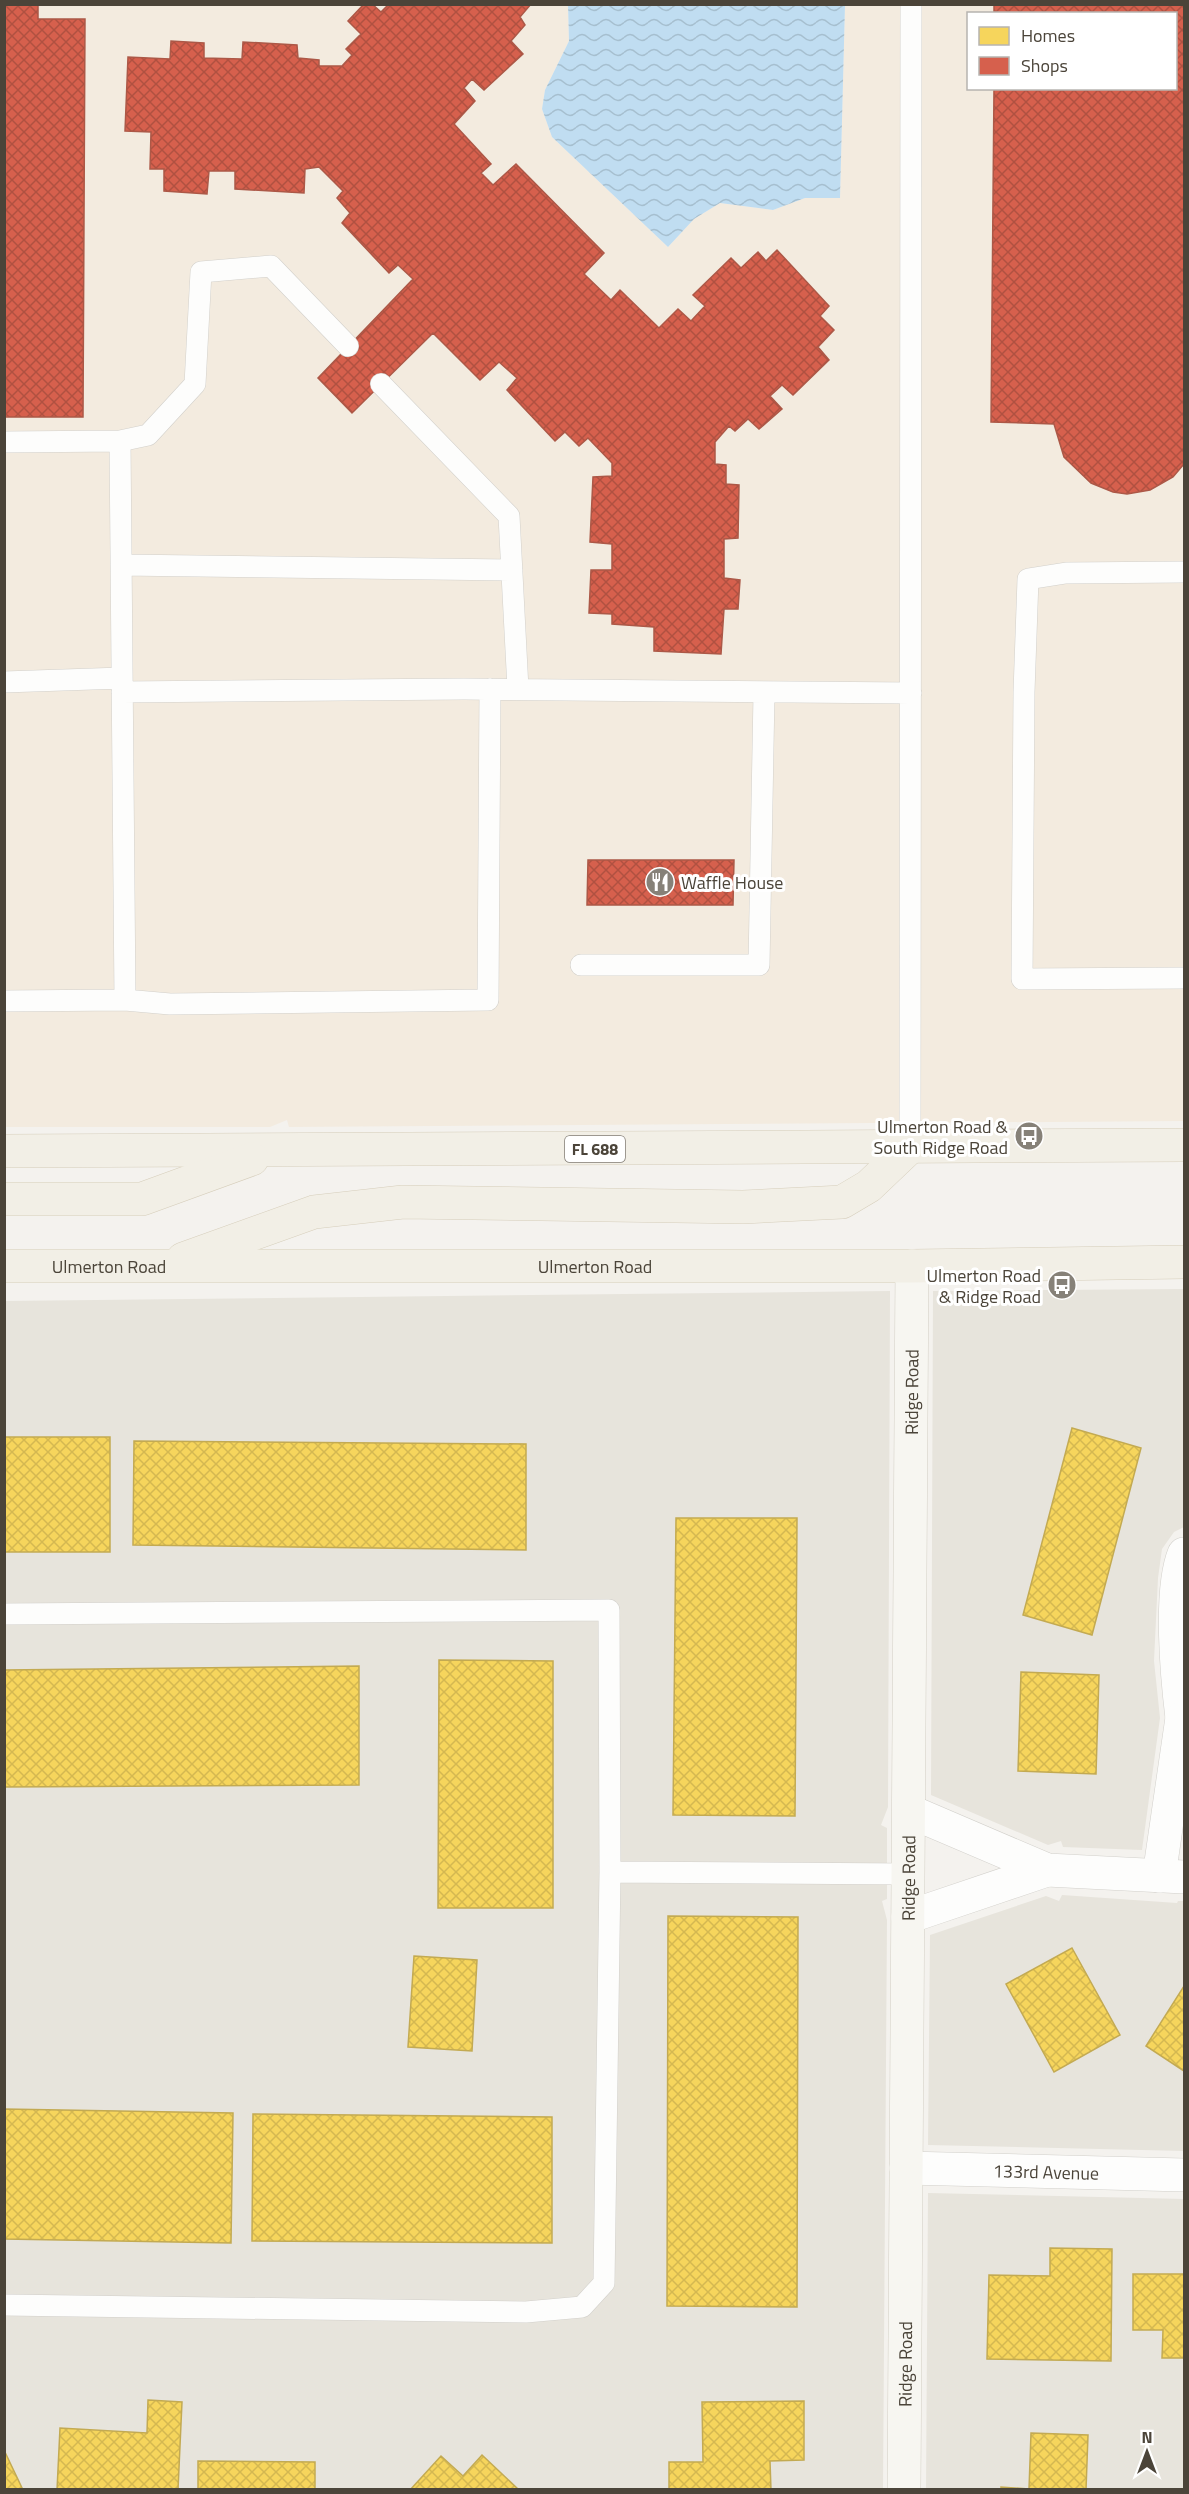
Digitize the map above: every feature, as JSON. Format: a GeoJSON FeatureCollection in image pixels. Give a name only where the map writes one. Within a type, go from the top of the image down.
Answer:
{"type":"FeatureCollection","features":[{"type":"Feature","properties":{"kind":"main road","name":"FL 688"},"geometry":{"type":"LineString","coordinates":[[4,1151],[1185,1146]]}},
{"type":"Feature","properties":{"kind":"main road"},"geometry":{"type":"LineString","coordinates":[[162,1267],[314,1212],[403,1202],[743,1207],[842,1202],[869,1186],[910,1148]]}},
{"type":"Feature","properties":{"kind":"main road"},"geometry":{"type":"LineString","coordinates":[[4,1199],[142,1199],[273,1151]]}},
{"type":"Feature","properties":{"kind":"main road","name":"Ulmerton Road"},"geometry":{"type":"LineString","coordinates":[[4,1266],[912,1266],[1185,1262]]}},
{"type":"Feature","properties":{"kind":"street","name":"Ridge Road"},"geometry":{"type":"LineString","coordinates":[[904,2490],[912,1266]]}},
{"type":"Feature","properties":{"kind":"street"},"geometry":{"type":"LineString","coordinates":[[909,1812],[1047,1870],[1172,1876],[1183,1718],[1175,1662],[1179,1580],[1185,1554]]}},
{"type":"Feature","properties":{"kind":"street"},"geometry":{"type":"LineString","coordinates":[[908,1917],[1047,1870]]}},
{"type":"Feature","properties":{"kind":"street","name":"133rd Avenue"},"geometry":{"type":"LineString","coordinates":[[906,2168],[1185,2175]]}},
{"type":"Feature","properties":{"kind":"lane"},"geometry":{"type":"LineString","coordinates":[[910,1148],[911,4]]}},
{"type":"Feature","properties":{"kind":"lane"},"geometry":{"type":"LineString","coordinates":[[4,442],[120,441],[148,435],[195,384],[201,272],[271,266],[348,346]]}},
{"type":"Feature","properties":{"kind":"lane"},"geometry":{"type":"LineString","coordinates":[[381,384],[509,516],[518,690]]}},
{"type":"Feature","properties":{"kind":"lane"},"geometry":{"type":"LineString","coordinates":[[120,441],[124,1000]]}},
{"type":"Feature","properties":{"kind":"lane"},"geometry":{"type":"LineString","coordinates":[[122,565],[512,570]]}},
{"type":"Feature","properties":{"kind":"lane"},"geometry":{"type":"LineString","coordinates":[[1185,573],[1066,573],[1028,579],[1024,692],[1022,979],[1185,978]]}},
{"type":"Feature","properties":{"kind":"lane"},"geometry":{"type":"LineString","coordinates":[[4,681],[122,685],[764,694],[910,693]]}},
{"type":"Feature","properties":{"kind":"lane"},"geometry":{"type":"LineString","coordinates":[[4,1001],[124,1000],[170,1004],[488,1000],[490,690]]}},
{"type":"Feature","properties":{"kind":"lane"},"geometry":{"type":"LineString","coordinates":[[581,965],[759,966],[764,694]]}},
{"type":"Feature","properties":{"kind":"lane"},"geometry":{"type":"LineString","coordinates":[[4,1614],[609,1610],[610,1872],[604,2283],[582,2307],[526,2312],[4,2305]]}},
{"type":"Feature","properties":{"kind":"lane"},"geometry":{"type":"LineString","coordinates":[[610,1872],[909,1874]]}},
{"type":"Feature","properties":{"kind":"shaded area"},"geometry":{"type":"Polygon","coordinates":[[[5,5],[568,5],[569,41],[545,90],[542,109],[552,137],[668,247],[694,219],[720,203],[773,210],[805,198],[840,198],[845,5],[1184,5],[1184,1121],[289,1127],[287,1120],[270,1127],[5,1127],[5,5]]]}},
{"type":"Feature","properties":{"kind":"shaded area"},"geometry":{"type":"Polygon","coordinates":[[[1184,1289],[1184,1527],[1174,1532],[1162,1549],[1158,1578],[1154,1661],[1160,1718],[1142,1850],[1063,1847],[1061,1841],[1048,1845],[931,1795],[933,1291],[1184,1289]]]}},
{"type":"Feature","properties":{"kind":"shaded area"},"geometry":{"type":"Polygon","coordinates":[[[890,1291],[888,1807],[881,1825],[887,1828],[887,1899],[882,1901],[887,1920],[883,2489],[5,2489],[4,1301],[890,1291]]]}},
{"type":"Feature","properties":{"kind":"shaded area"},"geometry":{"type":"Polygon","coordinates":[[[1062,1895],[1177,1903],[1184,1901],[1184,2151],[928,2145],[930,1935],[1046,1896],[1059,1901],[1062,1895]]]}},
{"type":"Feature","properties":{"kind":"shaded area"},"geometry":{"type":"Polygon","coordinates":[[[928,2193],[1184,2199],[1184,2489],[926,2490],[928,2193]]]}},
{"type":"Feature","properties":{"kind":"water"},"geometry":{"type":"Polygon","coordinates":[[[568,5],[845,5],[840,198],[805,198],[773,210],[720,203],[694,219],[668,247],[552,137],[542,109],[545,90],[569,41],[568,5]]]}},
{"type":"Feature","properties":{"kind":"building: Homes"},"geometry":{"type":"Polygon","coordinates":[[[1072,1428],[1141,1448],[1092,1635],[1023,1615],[1072,1428]]]}},
{"type":"Feature","properties":{"kind":"building: Homes"},"geometry":{"type":"Polygon","coordinates":[[[4,1437],[110,1437],[110,1552],[4,1552],[4,1437]]]}},
{"type":"Feature","properties":{"kind":"building: Homes"},"geometry":{"type":"Polygon","coordinates":[[[134,1441],[526,1444],[526,1550],[133,1545],[134,1441]]]}},
{"type":"Feature","properties":{"kind":"building: Homes"},"geometry":{"type":"Polygon","coordinates":[[[676,1518],[797,1518],[795,1816],[673,1815],[676,1518]]]}},
{"type":"Feature","properties":{"kind":"building: Homes"},"geometry":{"type":"Polygon","coordinates":[[[439,1660],[553,1661],[553,1908],[438,1908],[439,1660]]]}},
{"type":"Feature","properties":{"kind":"building: Homes"},"geometry":{"type":"Polygon","coordinates":[[[359,1666],[359,1785],[4,1787],[4,1670],[359,1666]]]}},
{"type":"Feature","properties":{"kind":"building: Homes"},"geometry":{"type":"Polygon","coordinates":[[[1021,1672],[1099,1675],[1096,1774],[1018,1771],[1021,1672]]]}},
{"type":"Feature","properties":{"kind":"building: Homes"},"geometry":{"type":"Polygon","coordinates":[[[668,1916],[798,1917],[797,2307],[667,2306],[668,1916]]]}},
{"type":"Feature","properties":{"kind":"building: Homes"},"geometry":{"type":"Polygon","coordinates":[[[1072,1948],[1120,2035],[1054,2072],[1006,1984],[1072,1948]]]}},
{"type":"Feature","properties":{"kind":"building: Homes"},"geometry":{"type":"Polygon","coordinates":[[[414,1956],[477,1960],[472,2051],[408,2047],[414,1956]]]}},
{"type":"Feature","properties":{"kind":"building: Homes"},"geometry":{"type":"Polygon","coordinates":[[[1184,1986],[1184,2071],[1146,2046],[1184,1986]]]}},
{"type":"Feature","properties":{"kind":"building: Homes"},"geometry":{"type":"Polygon","coordinates":[[[4,2109],[233,2113],[231,2243],[4,2239],[4,2109]]]}},
{"type":"Feature","properties":{"kind":"building: Homes"},"geometry":{"type":"Polygon","coordinates":[[[253,2114],[552,2117],[552,2243],[252,2241],[253,2114]]]}},
{"type":"Feature","properties":{"kind":"building: Homes"},"geometry":{"type":"Polygon","coordinates":[[[1050,2248],[1112,2249],[1111,2361],[987,2359],[989,2275],[1050,2276],[1050,2248]]]}},
{"type":"Feature","properties":{"kind":"building: Homes"},"geometry":{"type":"Polygon","coordinates":[[[1133,2274],[1184,2274],[1184,2358],[1162,2358],[1163,2330],[1133,2330],[1133,2274]]]}},
{"type":"Feature","properties":{"kind":"building: Homes"},"geometry":{"type":"Polygon","coordinates":[[[148,2400],[182,2402],[178,2490],[57,2490],[60,2428],[147,2433],[148,2400]]]}},
{"type":"Feature","properties":{"kind":"building: Homes"},"geometry":{"type":"Polygon","coordinates":[[[804,2401],[804,2460],[770,2461],[771,2490],[669,2490],[669,2462],[703,2462],[702,2402],[804,2401]]]}},
{"type":"Feature","properties":{"kind":"building: Homes"},"geometry":{"type":"Polygon","coordinates":[[[1031,2433],[1088,2435],[1086,2490],[1001,2490],[1001,2487],[1029,2489],[1031,2433]]]}},
{"type":"Feature","properties":{"kind":"building: Homes"},"geometry":{"type":"Polygon","coordinates":[[[4,2450],[23,2490],[4,2490],[4,2450]]]}},
{"type":"Feature","properties":{"kind":"building: Homes"},"geometry":{"type":"Polygon","coordinates":[[[482,2455],[519,2490],[410,2490],[441,2456],[463,2476],[482,2455]]]}},
{"type":"Feature","properties":{"kind":"building: Homes"},"geometry":{"type":"Polygon","coordinates":[[[198,2461],[315,2462],[315,2490],[198,2490],[198,2461]]]}},
{"type":"Feature","properties":{"kind":"building: Shops"},"geometry":{"type":"Polygon","coordinates":[[[4,4],[38,4],[38,19],[85,19],[83,417],[4,417],[4,4]]]}},
{"type":"Feature","properties":{"kind":"building: Shops"},"geometry":{"type":"Polygon","coordinates":[[[364,4],[372,4],[381,12],[389,4],[531,4],[520,17],[525,25],[511,41],[523,54],[484,90],[472,79],[464,88],[475,101],[454,124],[491,164],[481,173],[493,185],[516,164],[604,253],[584,274],[611,300],[620,290],[659,328],[678,309],[691,321],[705,306],[693,295],[731,258],[741,268],[758,252],[766,261],[777,250],[829,306],[820,316],[834,330],[818,347],[829,360],[793,395],[782,385],[770,396],[782,409],[759,429],[748,419],[735,431],[729,426],[715,442],[715,464],[726,465],[726,484],[739,485],[738,538],[724,539],[724,578],[740,580],[738,609],[724,609],[721,654],[654,651],[654,627],[612,624],[612,614],[589,613],[591,570],[612,570],[612,544],[590,542],[593,477],[612,476],[612,463],[588,438],[579,446],[565,432],[555,441],[507,390],[517,378],[499,362],[480,380],[433,333],[352,413],[318,378],[413,279],[398,265],[389,273],[342,223],[350,213],[337,198],[343,191],[319,167],[305,169],[304,193],[235,189],[235,171],[209,171],[207,194],[164,191],[164,169],[150,169],[151,132],[125,131],[128,57],[170,59],[171,41],[204,43],[204,58],[242,59],[243,42],[297,45],[298,58],[319,60],[319,66],[342,66],[352,55],[346,49],[361,34],[348,21],[364,4]]]}},
{"type":"Feature","properties":{"kind":"building: Shops"},"geometry":{"type":"Polygon","coordinates":[[[994,4],[1184,4],[1184,464],[1173,477],[1150,490],[1127,494],[1113,492],[1091,483],[1064,457],[1054,424],[991,422],[994,90],[1177,90],[1177,12],[994,12],[994,4]]]}},
{"type":"Feature","properties":{"kind":"building: Shops","name":"Waffle House"},"geometry":{"type":"Polygon","coordinates":[[[588,860],[734,860],[733,905],[587,905],[588,860]]]}},
{"type":"Feature","properties":{"kind":"place","name":"Waffle House"},"geometry":{"type":"Point","coordinates":[660,882]}},
{"type":"Feature","properties":{"kind":"place","name":"Ulmerton Road & South Ridge Road"},"geometry":{"type":"Point","coordinates":[1029,1136]}},
{"type":"Feature","properties":{"kind":"place","name":"Ulmerton Road & Ridge Road"},"geometry":{"type":"Point","coordinates":[1062,1285]}}]}
